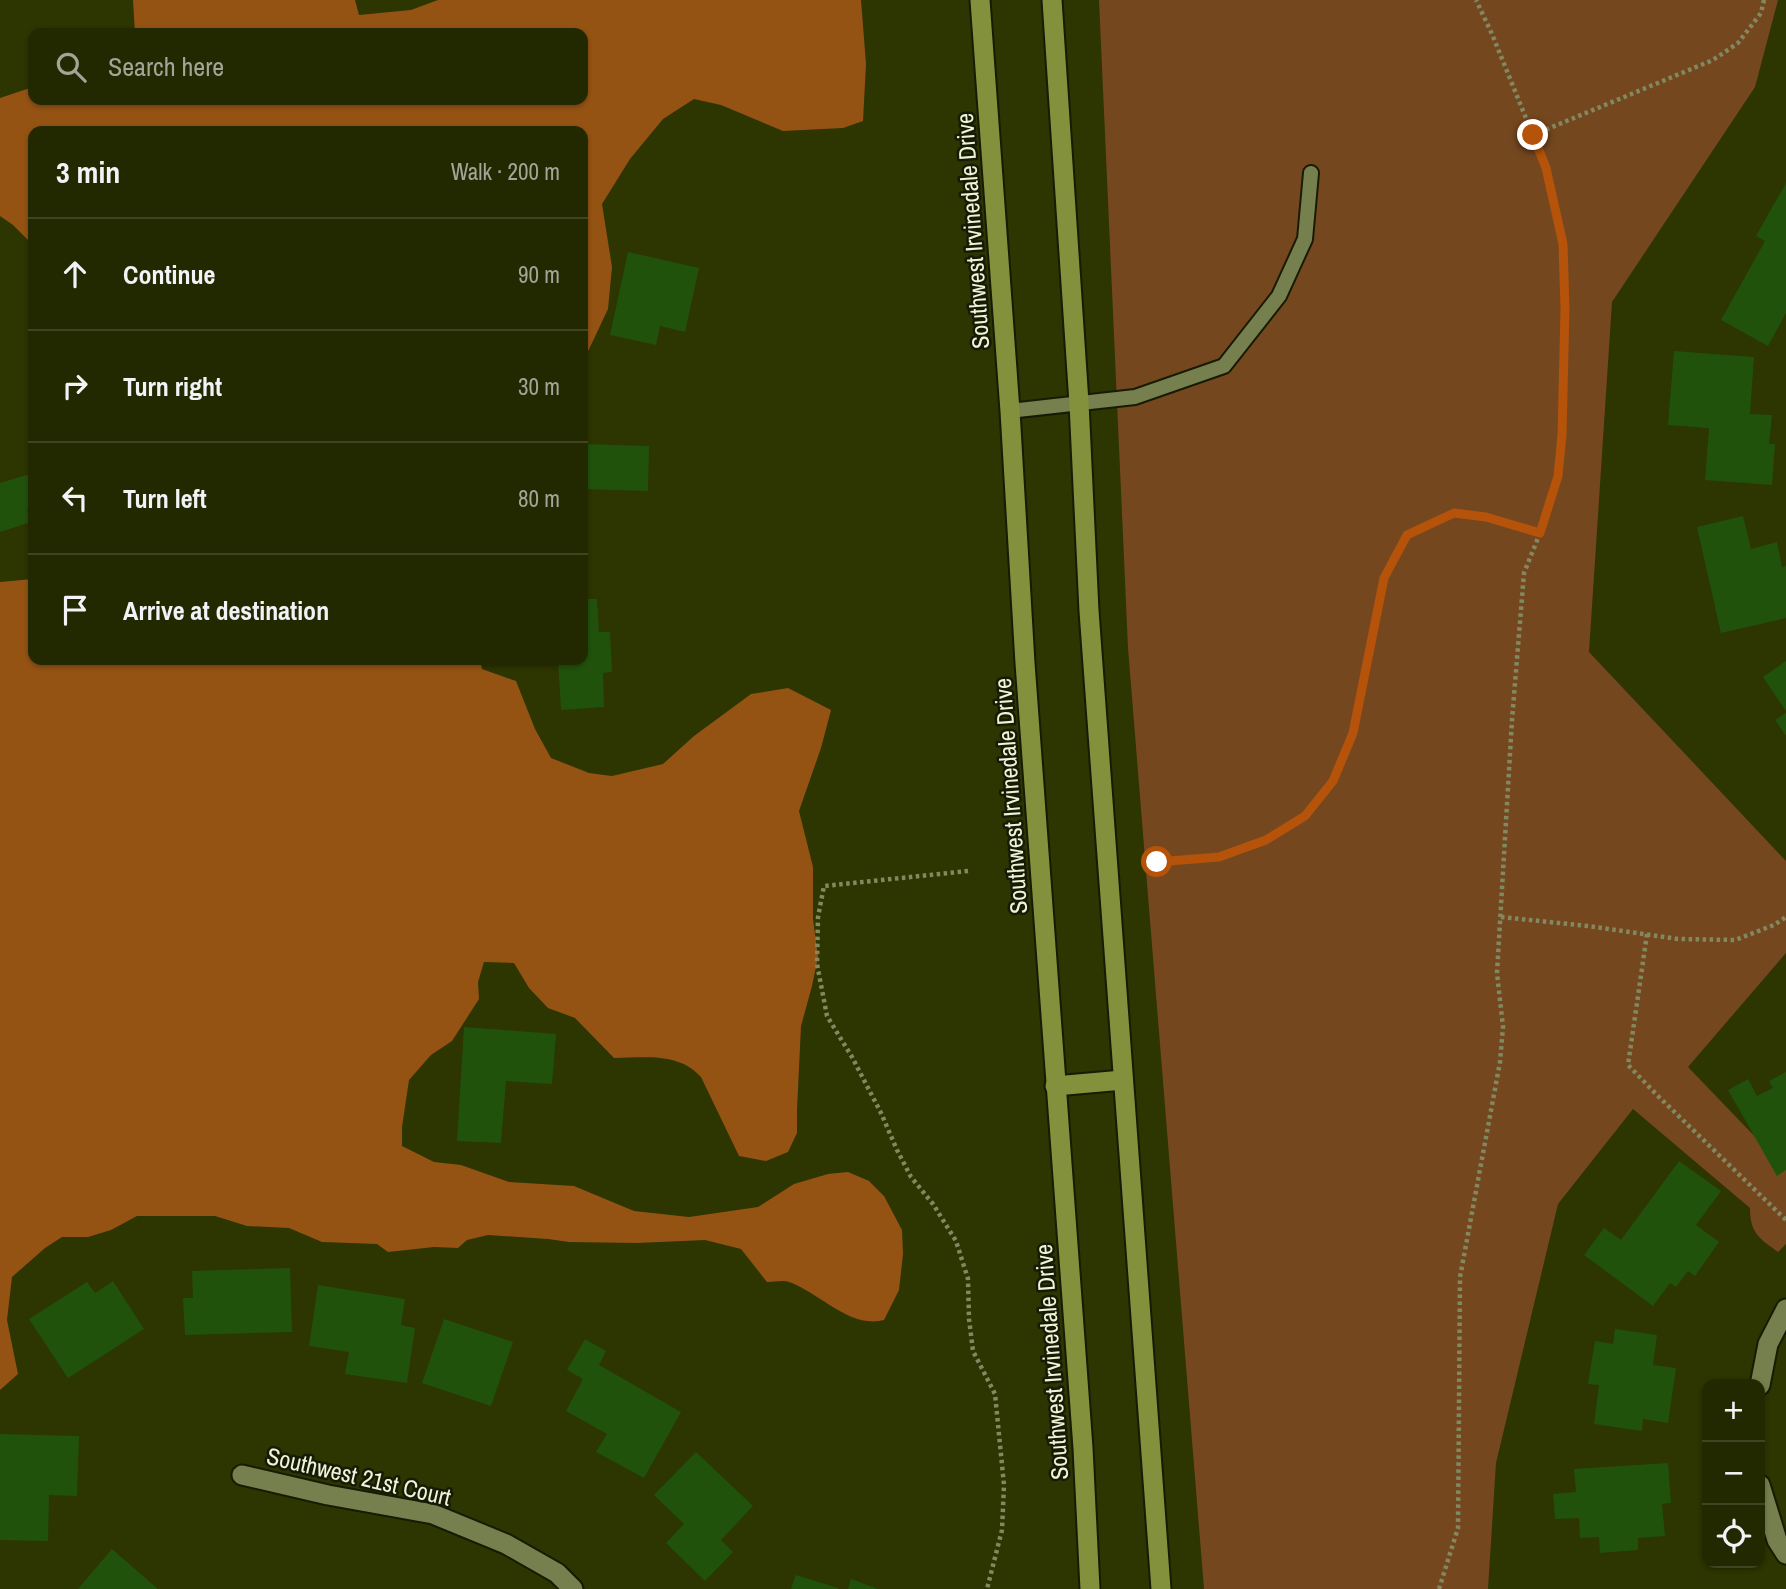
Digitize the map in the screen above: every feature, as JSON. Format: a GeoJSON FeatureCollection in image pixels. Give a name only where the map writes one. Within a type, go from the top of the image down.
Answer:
{"type":"FeatureCollection","features":[{"type":"Feature","properties":{"kind":"main road","name":"Southwest Irvinedale Drive"},"geometry":{"type":"LineString","coordinates":[[980,0],[1055,1086],[1082,1434],[1090,1589]]}},
{"type":"Feature","properties":{"kind":"main road"},"geometry":{"type":"LineString","coordinates":[[1052,0],[1079,403],[1090,624],[1161,1589]]}},
{"type":"Feature","properties":{"kind":"main road"},"geometry":{"type":"LineString","coordinates":[[1055,1086],[1123,1080]]}},
{"type":"Feature","properties":{"kind":"street"},"geometry":{"type":"LineString","coordinates":[[1761,1379],[1768,1345],[1786,1309]]}},
{"type":"Feature","properties":{"kind":"street","name":"Southwest 21st Court"},"geometry":{"type":"LineString","coordinates":[[242,1475],[328,1495],[433,1514],[506,1544],[557,1573],[573,1589]]}},
{"type":"Feature","properties":{"kind":"street"},"geometry":{"type":"LineString","coordinates":[[1765,1501],[1777,1539],[1786,1554]]}},
{"type":"Feature","properties":{"kind":"lane"},"geometry":{"type":"LineString","coordinates":[[1010,411],[1135,397],[1224,366],[1279,296],[1305,239],[1311,173]]}},
{"type":"Feature","properties":{"kind":"path"},"geometry":{"type":"LineString","coordinates":[[1439,1589],[1458,1528],[1460,1277],[1500,1062],[1503,1027],[1497,973],[1524,573],[1558,476],[1562,435],[1565,309],[1563,244],[1546,168],[1476,0]]}},
{"type":"Feature","properties":{"kind":"path"},"geometry":{"type":"LineString","coordinates":[[1533,135],[1713,60],[1738,43],[1761,13],[1765,0]]}},
{"type":"Feature","properties":{"kind":"path"},"geometry":{"type":"LineString","coordinates":[[1157,862],[1219,857],[1266,840],[1305,816],[1333,781],[1353,733],[1384,578],[1407,535],[1454,513],[1486,517],[1540,533]]}},
{"type":"Feature","properties":{"kind":"path"},"geometry":{"type":"LineString","coordinates":[[968,871],[824,886],[818,917],[817,964],[827,1016],[852,1057],[911,1177],[933,1203],[956,1241],[968,1279],[973,1350],[995,1394],[1004,1485],[1002,1530],[987,1589]]}},
{"type":"Feature","properties":{"kind":"path"},"geometry":{"type":"LineString","coordinates":[[1501,917],[1678,939],[1735,940],[1774,925],[1786,917]]}},
{"type":"Feature","properties":{"kind":"path"},"geometry":{"type":"LineString","coordinates":[[1647,934],[1629,1065],[1658,1097],[1786,1220]]}},
{"type":"Feature","properties":{"kind":"shaded area"},"geometry":{"type":"Polygon","coordinates":[[[133,0],[355,0],[359,15],[411,10],[438,0],[861,0],[866,64],[863,121],[843,128],[783,131],[721,105],[694,99],[663,119],[630,159],[602,204],[612,267],[608,309],[588,351],[588,126],[28,126],[28,240],[0,216],[0,98],[28,89],[28,105],[588,105],[588,28],[135,28],[133,0]]]}},
{"type":"Feature","properties":{"kind":"shaded area"},"geometry":{"type":"Polygon","coordinates":[[[1099,0],[1778,0],[1755,87],[1612,302],[1589,652],[1786,861],[1786,953],[1688,1067],[1786,1169],[1786,1244],[1778,1252],[1761,1239],[1754,1229],[1750,1208],[1633,1109],[1558,1204],[1496,1463],[1488,1589],[1204,1589],[1128,648],[1099,0]]]}},
{"type":"Feature","properties":{"kind":"shaded area"},"geometry":{"type":"Polygon","coordinates":[[[28,579],[28,665],[481,665],[482,669],[516,681],[535,729],[551,758],[589,773],[612,776],[663,764],[694,736],[751,694],[788,688],[831,710],[799,811],[813,867],[813,919],[818,957],[801,1026],[797,1133],[788,1152],[766,1161],[739,1156],[701,1077],[692,1069],[682,1063],[660,1058],[614,1058],[575,1018],[548,1008],[529,988],[514,963],[484,962],[478,982],[479,999],[452,1041],[431,1055],[409,1080],[402,1146],[434,1162],[461,1165],[509,1182],[574,1186],[634,1211],[689,1217],[758,1207],[794,1184],[828,1174],[848,1172],[869,1181],[884,1196],[902,1230],[903,1254],[899,1290],[884,1320],[871,1321],[847,1315],[789,1282],[767,1282],[741,1249],[705,1240],[569,1242],[488,1235],[467,1240],[458,1248],[434,1247],[388,1252],[377,1244],[322,1242],[289,1228],[247,1226],[215,1216],[137,1216],[111,1230],[88,1237],[62,1237],[12,1277],[7,1320],[18,1374],[0,1390],[0,582],[28,579]]]}},
{"type":"Feature","properties":{"kind":"building"},"geometry":{"type":"Polygon","coordinates":[[[1786,183],[1786,313],[1768,346],[1721,320],[1765,241],[1756,236],[1786,183]]]}},
{"type":"Feature","properties":{"kind":"building"},"geometry":{"type":"Polygon","coordinates":[[[628,252],[699,268],[685,332],[660,326],[656,345],[610,335],[628,252]]]}},
{"type":"Feature","properties":{"kind":"building"},"geometry":{"type":"Polygon","coordinates":[[[1674,351],[1754,357],[1750,414],[1772,415],[1769,444],[1775,444],[1772,485],[1705,480],[1709,428],[1668,425],[1674,351]]]}},
{"type":"Feature","properties":{"kind":"building"},"geometry":{"type":"Polygon","coordinates":[[[588,444],[649,446],[648,491],[588,489],[588,444]]]}},
{"type":"Feature","properties":{"kind":"building"},"geometry":{"type":"Polygon","coordinates":[[[28,475],[28,523],[0,532],[0,483],[28,475]]]}},
{"type":"Feature","properties":{"kind":"building"},"geometry":{"type":"Polygon","coordinates":[[[1743,516],[1751,549],[1777,542],[1782,567],[1786,566],[1786,618],[1721,633],[1697,527],[1743,516]]]}},
{"type":"Feature","properties":{"kind":"building"},"geometry":{"type":"Polygon","coordinates":[[[588,599],[597,599],[599,632],[610,632],[612,672],[603,673],[604,707],[561,710],[558,665],[588,665],[588,599]]]}},
{"type":"Feature","properties":{"kind":"building"},"geometry":{"type":"Polygon","coordinates":[[[1786,661],[1786,711],[1763,677],[1786,661]]]}},
{"type":"Feature","properties":{"kind":"building"},"geometry":{"type":"Polygon","coordinates":[[[1786,713],[1786,736],[1775,720],[1786,713]]]}},
{"type":"Feature","properties":{"kind":"building"},"geometry":{"type":"Polygon","coordinates":[[[464,1027],[556,1034],[552,1084],[506,1081],[501,1143],[457,1141],[464,1027]]]}},
{"type":"Feature","properties":{"kind":"building"},"geometry":{"type":"Polygon","coordinates":[[[1786,1072],[1786,1170],[1777,1176],[1728,1090],[1748,1079],[1757,1096],[1773,1088],[1769,1081],[1786,1072]]]}},
{"type":"Feature","properties":{"kind":"building"},"geometry":{"type":"Polygon","coordinates":[[[1679,1161],[1721,1191],[1696,1225],[1719,1242],[1695,1276],[1688,1271],[1676,1287],[1670,1283],[1653,1306],[1584,1255],[1604,1228],[1621,1240],[1679,1161]]]}},
{"type":"Feature","properties":{"kind":"building"},"geometry":{"type":"Polygon","coordinates":[[[290,1268],[292,1332],[185,1335],[183,1298],[193,1298],[192,1271],[290,1268]]]}},
{"type":"Feature","properties":{"kind":"building"},"geometry":{"type":"Polygon","coordinates":[[[113,1281],[144,1329],[68,1378],[29,1319],[87,1282],[95,1293],[113,1281]]]}},
{"type":"Feature","properties":{"kind":"building"},"geometry":{"type":"Polygon","coordinates":[[[318,1285],[405,1299],[401,1325],[415,1328],[407,1383],[345,1374],[349,1352],[309,1346],[318,1285]]]}},
{"type":"Feature","properties":{"kind":"building"},"geometry":{"type":"Polygon","coordinates":[[[444,1319],[513,1342],[491,1406],[422,1383],[444,1319]]]}},
{"type":"Feature","properties":{"kind":"building"},"geometry":{"type":"Polygon","coordinates":[[[1615,1329],[1657,1335],[1653,1365],[1676,1368],[1668,1423],[1643,1419],[1642,1431],[1594,1424],[1599,1385],[1588,1384],[1595,1341],[1613,1344],[1615,1329]]]}},
{"type":"Feature","properties":{"kind":"building"},"geometry":{"type":"Polygon","coordinates":[[[585,1339],[606,1351],[599,1365],[681,1412],[644,1478],[596,1452],[607,1434],[566,1411],[583,1379],[567,1370],[585,1339]]]}},
{"type":"Feature","properties":{"kind":"building"},"geometry":{"type":"Polygon","coordinates":[[[0,1434],[79,1436],[77,1496],[49,1495],[48,1541],[0,1540],[0,1434]]]}},
{"type":"Feature","properties":{"kind":"building"},"geometry":{"type":"Polygon","coordinates":[[[696,1452],[753,1506],[721,1540],[733,1552],[705,1581],[666,1543],[684,1524],[654,1495],[696,1452]]]}},
{"type":"Feature","properties":{"kind":"building"},"geometry":{"type":"Polygon","coordinates":[[[1668,1463],[1671,1503],[1662,1504],[1665,1536],[1638,1538],[1638,1550],[1600,1553],[1599,1537],[1580,1538],[1579,1518],[1555,1519],[1553,1494],[1576,1492],[1574,1469],[1668,1463]]]}},
{"type":"Feature","properties":{"kind":"building"},"geometry":{"type":"Polygon","coordinates":[[[112,1549],[158,1589],[78,1589],[112,1549]]]}},
{"type":"Feature","properties":{"kind":"building"},"geometry":{"type":"Polygon","coordinates":[[[796,1575],[838,1588],[838,1589],[791,1589],[796,1575]]]}},
{"type":"Feature","properties":{"kind":"building"},"geometry":{"type":"Polygon","coordinates":[[[851,1579],[878,1589],[848,1589],[851,1579]]]}},
{"type":"Feature","properties":{"kind":"route"},"geometry":{"type":"LineString","coordinates":[[1157,862],[1219,857],[1266,840],[1305,816],[1333,781],[1353,733],[1384,578],[1407,535],[1454,513],[1486,517],[1540,533],[1558,476],[1562,435],[1565,309],[1563,244],[1546,168],[1533,135]]}}]}
